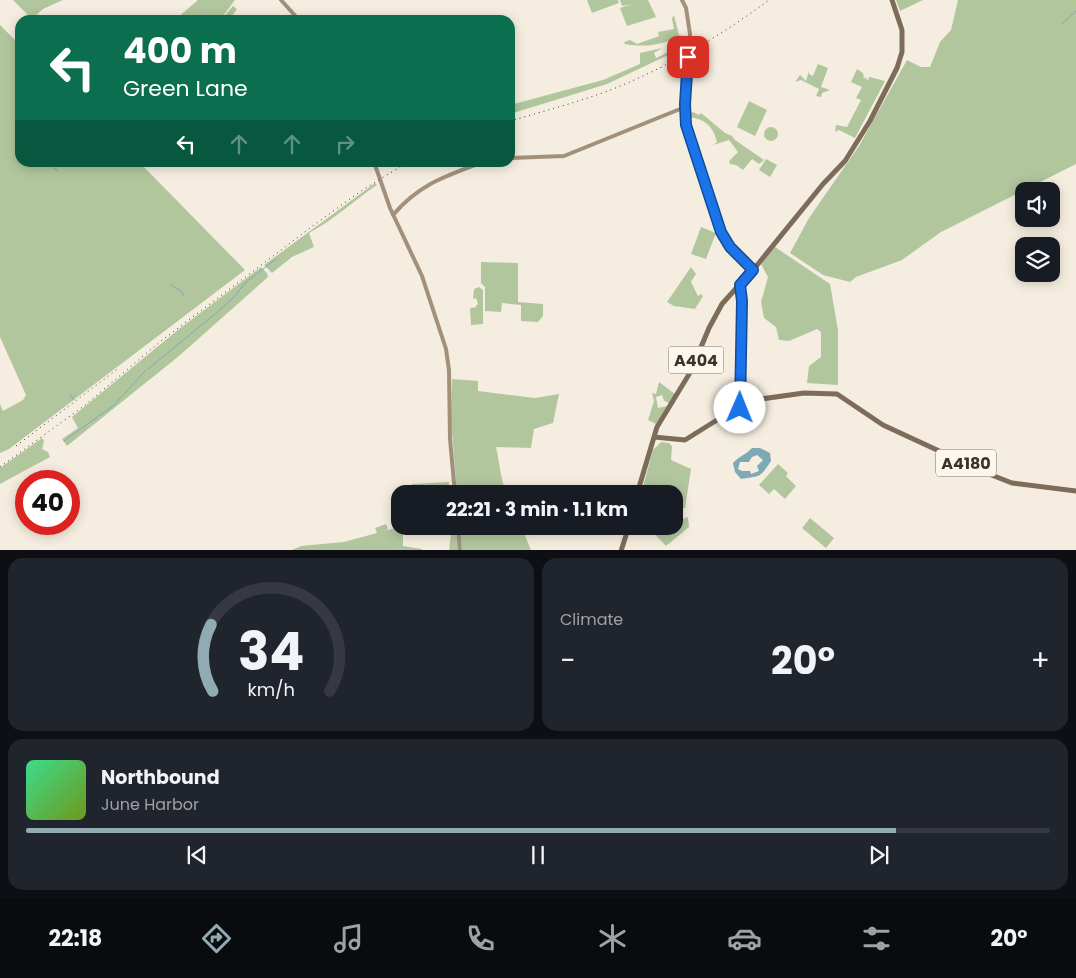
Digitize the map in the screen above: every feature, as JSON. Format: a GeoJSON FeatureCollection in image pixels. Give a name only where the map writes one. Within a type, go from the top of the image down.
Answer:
{"type":"FeatureCollection","features":[{"type":"Feature","properties":{"kind":"main road","name":"A404"},"geometry":{"type":"LineString","coordinates":[[640,485],[658,427],[691,371],[708,328],[722,304],[753,270],[823,184],[845,161],[870,121],[897,68],[902,52],[902,30],[892,0]]}},
{"type":"Feature","properties":{"kind":"main road","name":"A4180"},"geometry":{"type":"LineString","coordinates":[[654,437],[682,441],[688,439],[740,408],[761,399],[804,393],[837,394],[883,425],[989,474],[1012,483],[1076,491]]}},
{"type":"Feature","properties":{"kind":"main road"},"geometry":{"type":"LineString","coordinates":[[651,445],[663,439]]}},
{"type":"Feature","properties":{"kind":"main road"},"geometry":{"type":"LineString","coordinates":[[621,550],[626,535]]}},
{"type":"Feature","properties":{"kind":"street"},"geometry":{"type":"LineString","coordinates":[[281,0],[294,15]]}},
{"type":"Feature","properties":{"kind":"street"},"geometry":{"type":"LineString","coordinates":[[682,0],[687,14],[690,43],[685,107],[686,125],[721,232],[730,247],[753,270]]}},
{"type":"Feature","properties":{"kind":"street"},"geometry":{"type":"LineString","coordinates":[[515,158],[557,158],[685,107]]}},
{"type":"Feature","properties":{"kind":"street"},"geometry":{"type":"LineString","coordinates":[[375,167],[393,215],[422,276],[447,355],[454,485]]}},
{"type":"Feature","properties":{"kind":"street"},"geometry":{"type":"LineString","coordinates":[[393,215],[410,195],[446,176],[470,167]]}},
{"type":"Feature","properties":{"kind":"street"},"geometry":{"type":"LineString","coordinates":[[740,285],[742,301],[740,408]]}},
{"type":"Feature","properties":{"kind":"street"},"geometry":{"type":"LineString","coordinates":[[459,535],[460,550]]}},
{"type":"Feature","properties":{"kind":"green space"},"geometry":{"type":"Polygon","coordinates":[[[13,0],[63,0],[43,9],[36,15],[28,15],[13,0]]]}},
{"type":"Feature","properties":{"kind":"green space"},"geometry":{"type":"Polygon","coordinates":[[[198,0],[235,0],[224,15],[180,15],[198,0]]]}},
{"type":"Feature","properties":{"kind":"green space"},"geometry":{"type":"Polygon","coordinates":[[[587,0],[618,0],[619,3],[592,13],[587,0]]]}},
{"type":"Feature","properties":{"kind":"green space"},"geometry":{"type":"Polygon","coordinates":[[[620,0],[648,0],[656,17],[627,26],[620,8],[632,4],[622,6],[620,0]]]}},
{"type":"Feature","properties":{"kind":"green space"},"geometry":{"type":"Polygon","coordinates":[[[896,0],[923,0],[900,11],[896,0]]]}},
{"type":"Feature","properties":{"kind":"green space"},"geometry":{"type":"Polygon","coordinates":[[[958,0],[1076,0],[1076,164],[1040,182],[1015,182],[1015,195],[941,232],[902,260],[856,277],[850,282],[823,275],[790,253],[809,218],[859,146],[907,60],[921,67],[930,67],[940,42],[951,30],[958,0]]]}},
{"type":"Feature","properties":{"kind":"green space"},"geometry":{"type":"Polygon","coordinates":[[[233,6],[237,9],[233,15],[225,15],[233,6]]]}},
{"type":"Feature","properties":{"kind":"green space"},"geometry":{"type":"Polygon","coordinates":[[[674,15],[679,35],[683,36],[655,44],[640,46],[625,44],[624,42],[630,40],[637,44],[659,36],[658,32],[674,29],[672,19],[674,15]]]}},
{"type":"Feature","properties":{"kind":"green space"},"geometry":{"type":"Polygon","coordinates":[[[0,25],[15,40],[15,167],[144,167],[245,270],[9,449],[0,453],[0,404],[3,411],[23,400],[26,395],[0,337],[0,25]]]}},
{"type":"Feature","properties":{"kind":"green space"},"geometry":{"type":"Polygon","coordinates":[[[679,47],[679,50],[607,84],[515,112],[515,104],[603,80],[640,64],[640,53],[662,48],[654,53],[656,58],[679,47]]]}},
{"type":"Feature","properties":{"kind":"green space"},"geometry":{"type":"Polygon","coordinates":[[[818,64],[828,68],[821,87],[830,90],[822,93],[821,97],[816,96],[819,89],[801,80],[795,82],[800,75],[806,81],[809,71],[809,74],[813,76],[818,64]]]}},
{"type":"Feature","properties":{"kind":"green space"},"geometry":{"type":"Polygon","coordinates":[[[857,69],[863,73],[864,79],[865,77],[868,81],[869,77],[885,81],[855,138],[839,130],[835,132],[836,125],[847,127],[861,100],[856,98],[862,87],[851,82],[857,69]]]}},
{"type":"Feature","properties":{"kind":"green space"},"geometry":{"type":"Polygon","coordinates":[[[749,101],[767,110],[755,136],[737,127],[749,101]]]}},
{"type":"Feature","properties":{"kind":"green space"},"geometry":{"type":"Polygon","coordinates":[[[693,112],[699,115],[701,113],[725,133],[732,136],[764,160],[759,164],[752,159],[743,170],[736,165],[730,164],[729,161],[738,152],[729,140],[713,145],[717,142],[711,128],[700,120],[689,117],[689,113],[693,112]]]}},
{"type":"Feature","properties":{"kind":"green space"},"geometry":{"type":"Polygon","coordinates":[[[771,127],[776,129],[778,134],[776,139],[771,141],[766,139],[764,134],[766,129],[771,127]]]}},
{"type":"Feature","properties":{"kind":"green space"},"geometry":{"type":"Polygon","coordinates":[[[766,159],[777,165],[770,177],[759,170],[766,159]]]}},
{"type":"Feature","properties":{"kind":"green space"},"geometry":{"type":"Polygon","coordinates":[[[375,183],[377,185],[309,233],[314,247],[292,257],[272,273],[264,265],[375,183]]]}},
{"type":"Feature","properties":{"kind":"green space"},"geometry":{"type":"Polygon","coordinates":[[[701,227],[716,233],[706,259],[691,254],[701,227]]]}},
{"type":"Feature","properties":{"kind":"green space"},"geometry":{"type":"Polygon","coordinates":[[[775,247],[830,284],[838,330],[838,385],[807,383],[809,366],[821,357],[821,332],[817,329],[789,341],[779,340],[776,327],[764,318],[761,302],[768,277],[761,264],[775,247]]]}},
{"type":"Feature","properties":{"kind":"green space"},"geometry":{"type":"Polygon","coordinates":[[[481,262],[518,263],[518,302],[543,304],[543,316],[538,322],[521,321],[521,305],[502,303],[501,312],[485,311],[485,287],[481,283],[481,262]]]}},
{"type":"Feature","properties":{"kind":"green space"},"geometry":{"type":"Polygon","coordinates":[[[261,267],[268,277],[179,356],[67,446],[62,439],[78,428],[72,417],[179,329],[261,267]]]}},
{"type":"Feature","properties":{"kind":"green space"},"geometry":{"type":"Polygon","coordinates":[[[691,267],[696,274],[691,282],[698,296],[701,294],[703,296],[695,309],[674,306],[667,302],[691,267]]]}},
{"type":"Feature","properties":{"kind":"green space"},"geometry":{"type":"Polygon","coordinates":[[[479,287],[483,290],[483,324],[471,325],[470,308],[478,307],[475,307],[478,304],[476,298],[473,299],[474,289],[479,287]]]}},
{"type":"Feature","properties":{"kind":"green space"},"geometry":{"type":"Polygon","coordinates":[[[452,379],[478,381],[478,391],[535,398],[559,394],[553,423],[534,429],[531,448],[496,447],[504,485],[456,485],[451,420],[452,379]]]}},
{"type":"Feature","properties":{"kind":"green space"},"geometry":{"type":"Polygon","coordinates":[[[659,382],[675,394],[669,403],[664,401],[662,395],[656,397],[658,408],[667,406],[656,424],[648,420],[654,401],[652,393],[656,394],[659,382]]]}},
{"type":"Feature","properties":{"kind":"green space"},"geometry":{"type":"Polygon","coordinates":[[[42,438],[44,441],[42,449],[48,452],[50,457],[26,470],[15,470],[15,476],[0,484],[0,468],[42,438]]]}},
{"type":"Feature","properties":{"kind":"green space"},"geometry":{"type":"Polygon","coordinates":[[[661,442],[669,443],[672,446],[671,460],[691,469],[685,508],[683,508],[683,485],[643,485],[653,450],[661,442]]]}},
{"type":"Feature","properties":{"kind":"green space"},"geometry":{"type":"Polygon","coordinates":[[[778,464],[788,473],[786,476],[796,486],[785,499],[774,489],[769,494],[759,485],[778,464]]]}},
{"type":"Feature","properties":{"kind":"green space"},"geometry":{"type":"Polygon","coordinates":[[[449,482],[449,485],[412,484],[449,482]]]}},
{"type":"Feature","properties":{"kind":"green space"},"geometry":{"type":"Polygon","coordinates":[[[688,517],[689,527],[683,532],[683,519],[688,517]]]}},
{"type":"Feature","properties":{"kind":"green space"},"geometry":{"type":"Polygon","coordinates":[[[810,518],[834,538],[826,548],[802,528],[810,518]]]}},
{"type":"Feature","properties":{"kind":"green space"},"geometry":{"type":"Polygon","coordinates":[[[386,524],[388,529],[383,531],[391,529],[391,535],[403,535],[403,546],[422,550],[292,550],[301,546],[344,542],[377,533],[375,528],[386,524]]]}},
{"type":"Feature","properties":{"kind":"green space"},"geometry":{"type":"Polygon","coordinates":[[[451,535],[457,535],[458,550],[449,550],[451,535]]]}},
{"type":"Feature","properties":{"kind":"green space"},"geometry":{"type":"Polygon","coordinates":[[[461,535],[525,535],[531,550],[462,550],[461,535]]]}},
{"type":"Feature","properties":{"kind":"green space"},"geometry":{"type":"Polygon","coordinates":[[[656,535],[679,535],[666,546],[656,535]]]}},
{"type":"Feature","properties":{"kind":"water"},"geometry":{"type":"Polygon","coordinates":[[[752,448],[760,448],[770,453],[771,461],[759,475],[741,479],[735,472],[733,463],[752,448]],[[757,455],[752,457],[749,462],[740,462],[738,469],[750,471],[751,474],[759,471],[757,466],[763,460],[757,455]]]}},
{"type":"Feature","properties":{"kind":"waterway"},"geometry":{"type":"LineString","coordinates":[[1062,24],[1076,11]]}},
{"type":"Feature","properties":{"kind":"waterway"},"geometry":{"type":"LineString","coordinates":[[53,167],[58,171]]}},
{"type":"Feature","properties":{"kind":"waterway"},"geometry":{"type":"LineString","coordinates":[[148,369],[214,315],[234,297],[245,283],[276,259]]}},
{"type":"Feature","properties":{"kind":"waterway"},"geometry":{"type":"LineString","coordinates":[[171,285],[180,290],[184,296]]}},
{"type":"Feature","properties":{"kind":"waterway"},"geometry":{"type":"LineString","coordinates":[[64,441],[114,405],[145,371]]}},
{"type":"Feature","properties":{"kind":"waterway"},"geometry":{"type":"LineString","coordinates":[[70,394],[74,400]]}},
{"type":"Feature","properties":{"kind":"railway"},"geometry":{"type":"LineString","coordinates":[[515,120],[613,89],[654,71],[733,26],[769,0]]}},
{"type":"Feature","properties":{"kind":"railway"},"geometry":{"type":"LineString","coordinates":[[0,467],[84,406],[161,341],[314,225],[361,191],[400,167]]}},
{"type":"Feature","properties":{"kind":"railway"},"geometry":{"type":"LineString","coordinates":[[16,446],[119,368]]}},
{"type":"Feature","properties":{"kind":"route"},"geometry":{"type":"LineString","coordinates":[[688,57],[685,94],[686,125],[698,156],[721,232],[730,247],[753,270],[740,285],[742,301],[740,408]]}}]}
